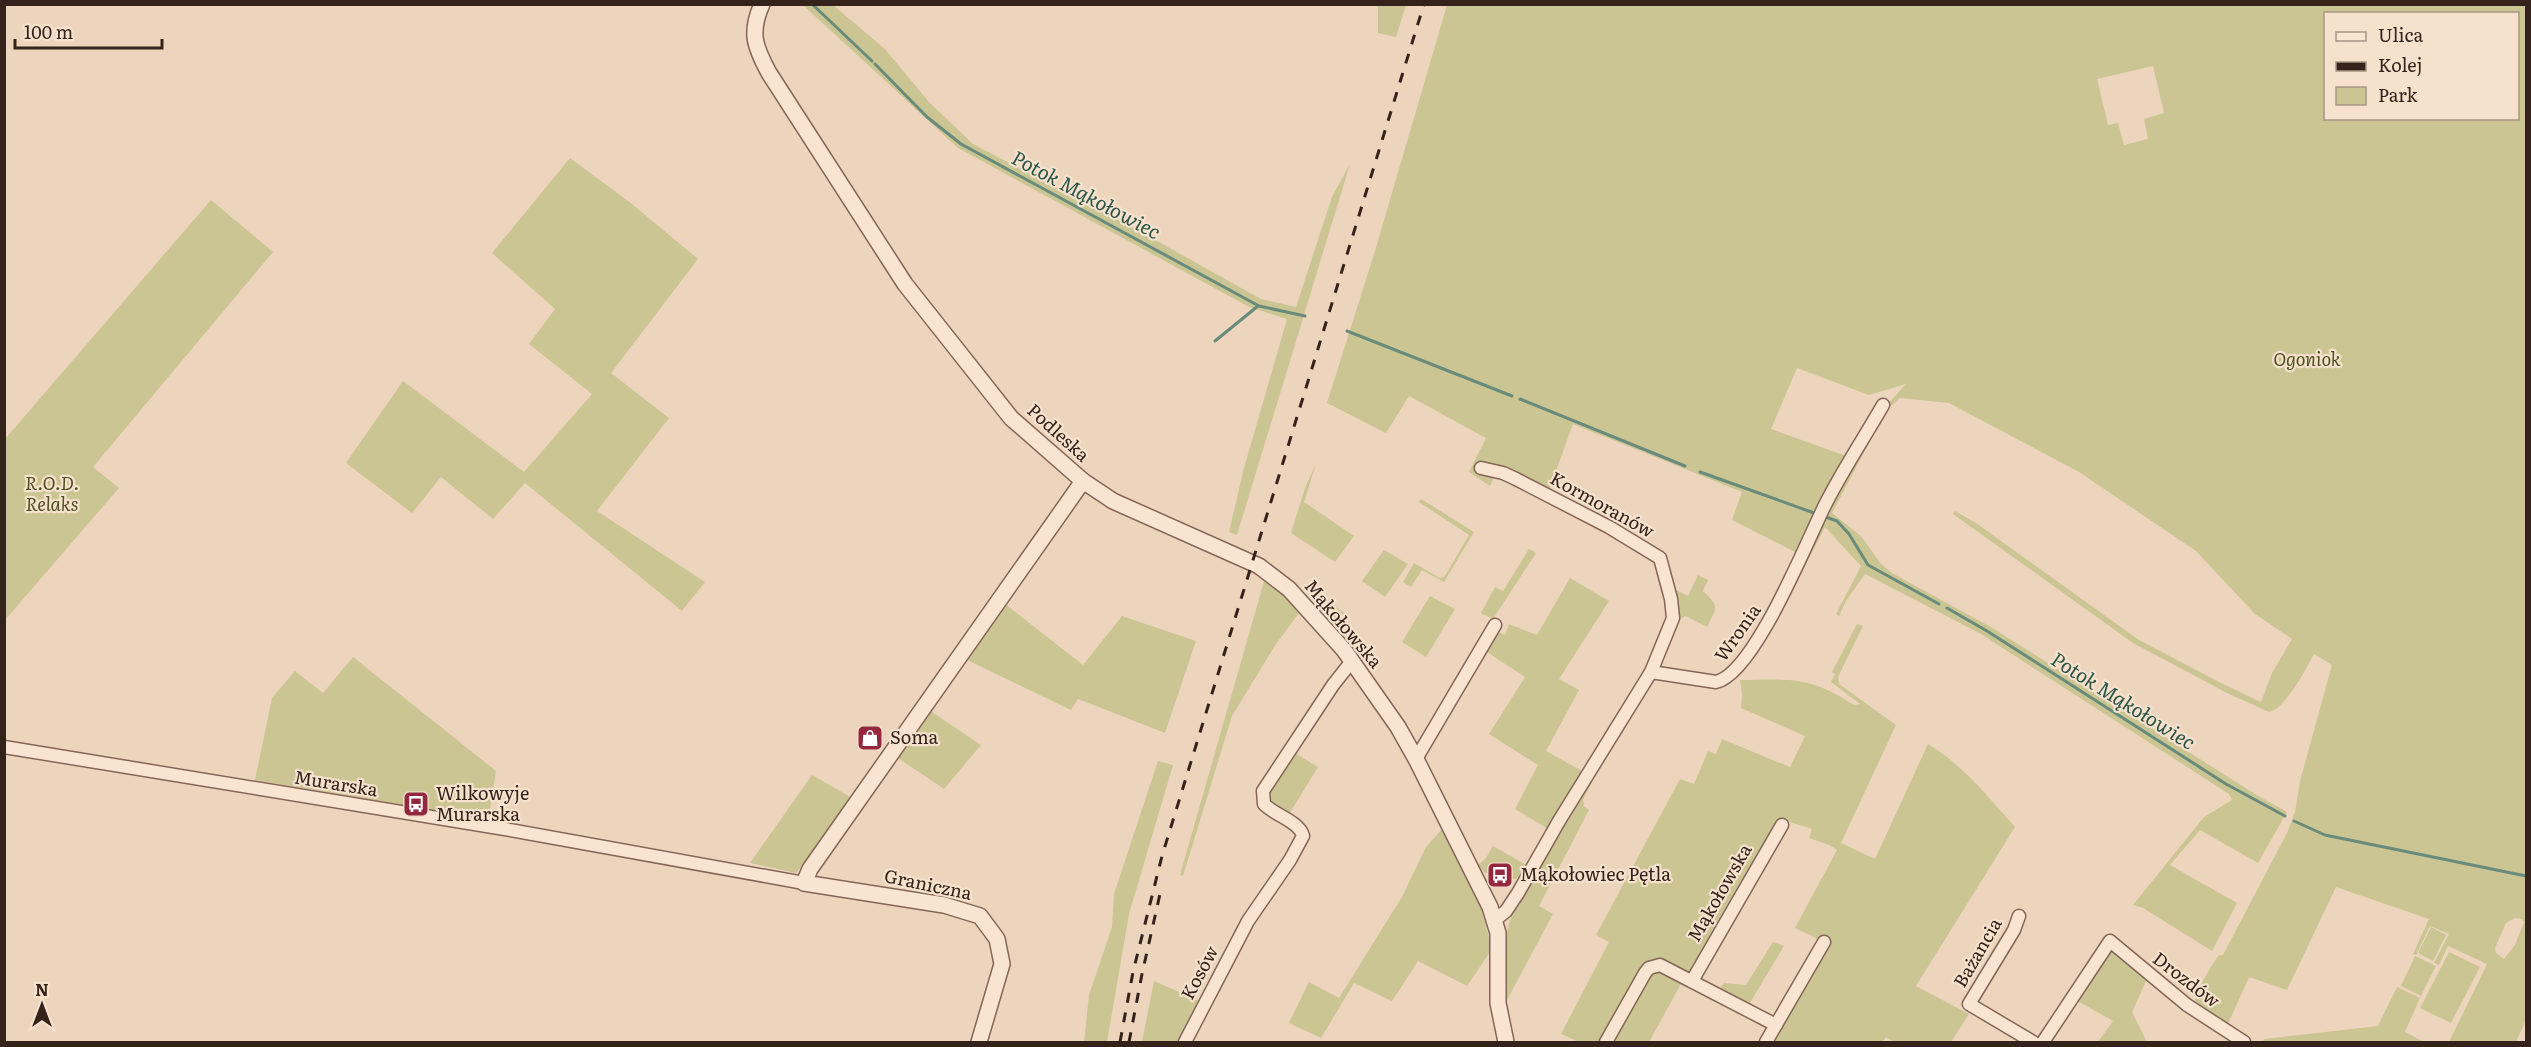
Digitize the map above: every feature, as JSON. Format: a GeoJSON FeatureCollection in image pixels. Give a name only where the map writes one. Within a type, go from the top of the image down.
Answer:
{"type":"FeatureCollection","features":[{"type":"Feature","properties":{"kind":"street","name":"Podleska"},"geometry":{"type":"LineString","coordinates":[[762,4],[753,33],[758,52],[905,284],[1011,418],[1083,481],[872,778],[810,869],[804,882]]}},
{"type":"Feature","properties":{"kind":"street","name":"Wronia"},"geometry":{"type":"LineString","coordinates":[[1651,672],[1710,682],[1722,681],[1731,676],[1775,612],[1820,516],[1883,405]]}},
{"type":"Feature","properties":{"kind":"street","name":"Kormoranów"},"geometry":{"type":"LineString","coordinates":[[1481,468],[1515,478],[1609,527],[1660,558],[1671,599],[1673,618],[1651,672]]}},
{"type":"Feature","properties":{"kind":"street","name":"Mąkołowska"},"geometry":{"type":"LineString","coordinates":[[1083,481],[1113,501],[1150,519],[1259,566],[1289,589],[1307,607],[1352,661],[1395,722],[1416,759],[1471,865],[1495,920],[1498,933],[1498,1003],[1506,1042]]}},
{"type":"Feature","properties":{"kind":"street"},"geometry":{"type":"LineString","coordinates":[[1416,759],[1495,625]]}},
{"type":"Feature","properties":{"kind":"street","name":"Kosów"},"geometry":{"type":"LineString","coordinates":[[1185,1042],[1248,921],[1290,860],[1303,836],[1298,827],[1264,804],[1263,791],[1352,661]]}},
{"type":"Feature","properties":{"kind":"street"},"geometry":{"type":"LineString","coordinates":[[1495,920],[1506,911],[1518,893],[1559,821],[1651,672]]}},
{"type":"Feature","properties":{"kind":"street","name":"Murarska"},"geometry":{"type":"LineString","coordinates":[[4,747],[505,829],[804,882]]}},
{"type":"Feature","properties":{"kind":"street","name":"Mąkołowska"},"geometry":{"type":"LineString","coordinates":[[1692,981],[1782,825]]}},
{"type":"Feature","properties":{"kind":"street","name":"Graniczna"},"geometry":{"type":"LineString","coordinates":[[804,882],[944,905],[980,916],[997,939],[1002,964],[979,1042]]}},
{"type":"Feature","properties":{"kind":"street","name":"Bażancia"},"geometry":{"type":"LineString","coordinates":[[2019,916],[2014,930],[1969,1004],[2034,1042]]}},
{"type":"Feature","properties":{"kind":"street","name":"Drozdów"},"geometry":{"type":"LineString","coordinates":[[2043,1042],[2110,941],[2187,1005],[2244,1042]]}},
{"type":"Feature","properties":{"kind":"street"},"geometry":{"type":"LineString","coordinates":[[1766,1042],[1824,942]]}},
{"type":"Feature","properties":{"kind":"street"},"geometry":{"type":"LineString","coordinates":[[1606,1042],[1649,968],[1660,965],[1776,1025]]}},
{"type":"Feature","properties":{"kind":"green space"},"geometry":{"type":"Polygon","coordinates":[[[803,5],[833,5],[885,49],[929,102],[973,144],[1123,222],[1261,299],[1296,307],[1332,197],[1350,164],[1237,535],[1229,532],[1244,468],[1287,319],[1249,307],[958,148],[803,5]]]}},
{"type":"Feature","properties":{"kind":"green space"},"geometry":{"type":"Polygon","coordinates":[[[1378,5],[1406,5],[1396,37],[1378,33],[1378,5]]]}},
{"type":"Feature","properties":{"kind":"green space","name":"Ogoniok"},"geometry":{"type":"Polygon","coordinates":[[[1447,5],[2526,5],[2526,1020],[2516,1042],[2449,1042],[2487,964],[2448,946],[2439,965],[2434,963],[2449,934],[2430,926],[2416,955],[2413,954],[2429,919],[2336,887],[2287,990],[2249,977],[2228,1024],[2196,1006],[2197,995],[2203,980],[2219,955],[2223,955],[2287,833],[2295,812],[2300,781],[2332,665],[2314,654],[2282,704],[2269,712],[2229,694],[2133,643],[1953,514],[1955,511],[1976,523],[2139,640],[2261,702],[2272,673],[2292,639],[2255,614],[2196,551],[2079,472],[1949,403],[1900,398],[1887,409],[1832,513],[1861,536],[1881,564],[1892,573],[1991,627],[2287,812],[2258,863],[2200,830],[2170,865],[2237,903],[2212,951],[2143,908],[2133,905],[2204,817],[2232,800],[2229,794],[1981,634],[1865,574],[1846,601],[1839,616],[1836,614],[1861,566],[1825,527],[1795,585],[1793,582],[1819,524],[1886,406],[1906,384],[1869,395],[1797,368],[1771,429],[1846,456],[1797,553],[1732,520],[1742,492],[1573,424],[1549,490],[1496,473],[1490,486],[1469,472],[1486,438],[1409,396],[1386,433],[1327,403],[1375,251],[1447,5]],[[2153,66],[2097,79],[2108,125],[2118,123],[2124,145],[2148,139],[2144,119],[2164,113],[2153,66]],[[2515,918],[2506,923],[2495,948],[2496,953],[2504,959],[2515,945],[2524,922],[2522,919],[2515,918]]]}},
{"type":"Feature","properties":{"kind":"green space"},"geometry":{"type":"Polygon","coordinates":[[[570,158],[632,204],[698,259],[611,373],[669,418],[597,511],[705,582],[682,611],[525,483],[493,519],[441,477],[412,513],[346,463],[403,381],[524,472],[592,394],[529,344],[555,309],[492,253],[570,158]]]}},
{"type":"Feature","properties":{"kind":"green space","name":"R.O.D. Relaks"},"geometry":{"type":"Polygon","coordinates":[[[211,200],[273,252],[93,467],[119,488],[5,620],[5,439],[211,200]]]}},
{"type":"Feature","properties":{"kind":"green space"},"geometry":{"type":"Polygon","coordinates":[[[1316,464],[1304,502],[1354,536],[1335,562],[1291,533],[1306,485],[1316,464]]]}},
{"type":"Feature","properties":{"kind":"green space"},"geometry":{"type":"Polygon","coordinates":[[[1421,499],[1474,532],[1444,582],[1422,570],[1411,587],[1403,582],[1414,563],[1440,578],[1445,576],[1469,535],[1419,502],[1421,499]]]}},
{"type":"Feature","properties":{"kind":"green space"},"geometry":{"type":"Polygon","coordinates":[[[1529,549],[1536,553],[1493,619],[1481,613],[1495,587],[1503,591],[1529,549]]]}},
{"type":"Feature","properties":{"kind":"green space"},"geometry":{"type":"Polygon","coordinates":[[[1384,550],[1408,564],[1385,597],[1362,581],[1384,550]]]}},
{"type":"Feature","properties":{"kind":"green space"},"geometry":{"type":"Polygon","coordinates":[[[1698,575],[1708,580],[1703,591],[1715,608],[1707,627],[1686,616],[1678,619],[1672,588],[1688,596],[1698,575]]]}},
{"type":"Feature","properties":{"kind":"green space"},"geometry":{"type":"Polygon","coordinates":[[[1265,578],[1302,609],[1276,644],[1232,716],[1183,876],[1180,875],[1265,578]]]}},
{"type":"Feature","properties":{"kind":"green space"},"geometry":{"type":"Polygon","coordinates":[[[1570,578],[1609,601],[1559,679],[1579,690],[1546,751],[1582,771],[1550,830],[1515,809],[1538,765],[1489,734],[1525,677],[1487,652],[1499,632],[1505,635],[1509,624],[1537,635],[1570,578]]]}},
{"type":"Feature","properties":{"kind":"green space"},"geometry":{"type":"Polygon","coordinates":[[[1315,591],[1344,613],[1335,626],[1311,598],[1315,591]]]}},
{"type":"Feature","properties":{"kind":"green space"},"geometry":{"type":"Polygon","coordinates":[[[1430,596],[1455,609],[1426,657],[1402,642],[1430,596]]]}},
{"type":"Feature","properties":{"kind":"green space"},"geometry":{"type":"Polygon","coordinates":[[[1005,604],[1083,665],[1122,616],[1196,641],[1165,733],[1078,699],[1071,710],[961,657],[1005,604]]]}},
{"type":"Feature","properties":{"kind":"green space"},"geometry":{"type":"Polygon","coordinates":[[[1857,624],[1863,626],[1838,677],[1839,684],[1896,725],[1841,843],[1875,859],[1928,744],[1964,772],[2015,827],[1916,986],[1969,1014],[1951,1042],[1894,1042],[1886,1037],[1882,1042],[1771,1042],[1827,943],[1795,928],[1837,850],[1809,838],[1812,829],[1780,819],[1693,971],[1686,972],[1656,958],[1644,968],[1601,1042],[1579,1042],[1561,1034],[1609,942],[1596,935],[1680,779],[1694,784],[1708,751],[1716,754],[1722,739],[1790,767],[1805,736],[1741,708],[1740,680],[1799,681],[1825,689],[1854,705],[1860,704],[1831,682],[1835,674],[1832,672],[1857,624]]]}},
{"type":"Feature","properties":{"kind":"green space"},"geometry":{"type":"Polygon","coordinates":[[[353,657],[496,771],[490,809],[476,817],[255,780],[272,698],[295,671],[323,693],[353,657]]]}},
{"type":"Feature","properties":{"kind":"green space"},"geometry":{"type":"Polygon","coordinates":[[[929,710],[981,745],[944,789],[895,756],[929,710]]]}},
{"type":"Feature","properties":{"kind":"green space"},"geometry":{"type":"Polygon","coordinates":[[[1293,752],[1318,767],[1288,816],[1270,807],[1266,790],[1293,752]]]}},
{"type":"Feature","properties":{"kind":"green space"},"geometry":{"type":"Polygon","coordinates":[[[1158,761],[1173,765],[1129,914],[1107,1042],[1084,1042],[1089,995],[1112,927],[1114,894],[1158,761]]]}},
{"type":"Feature","properties":{"kind":"green space"},"geometry":{"type":"Polygon","coordinates":[[[812,775],[852,798],[796,873],[750,863],[812,775]]]}},
{"type":"Feature","properties":{"kind":"green space"},"geometry":{"type":"Polygon","coordinates":[[[1594,778],[1583,800],[1584,806],[1589,810],[1539,906],[1553,914],[1506,1002],[1507,933],[1510,920],[1589,779],[1594,778]]]}},
{"type":"Feature","properties":{"kind":"green space"},"geometry":{"type":"Polygon","coordinates":[[[1444,827],[1477,893],[1492,949],[1467,986],[1418,961],[1392,1001],[1354,983],[1321,1038],[1289,1023],[1309,982],[1339,998],[1402,897],[1426,847],[1444,827]]]}},
{"type":"Feature","properties":{"kind":"green space"},"geometry":{"type":"Polygon","coordinates":[[[1493,846],[1528,866],[1524,874],[1521,873],[1516,879],[1502,877],[1502,874],[1494,872],[1491,875],[1483,871],[1478,865],[1486,858],[1493,846]]]}},
{"type":"Feature","properties":{"kind":"green space"},"geometry":{"type":"Polygon","coordinates":[[[2431,927],[2446,935],[2433,961],[2418,953],[2431,927]]]}},
{"type":"Feature","properties":{"kind":"green space"},"geometry":{"type":"Polygon","coordinates":[[[1773,942],[1784,946],[1748,1006],[1718,991],[1724,983],[1746,985],[1773,942]]]}},
{"type":"Feature","properties":{"kind":"green space"},"geometry":{"type":"Polygon","coordinates":[[[2110,951],[2115,951],[2147,979],[2132,1012],[2147,1042],[2098,1042],[2113,1021],[2076,1000],[2110,951]]]}},
{"type":"Feature","properties":{"kind":"green space"},"geometry":{"type":"Polygon","coordinates":[[[2449,952],[2480,967],[2451,1023],[2420,1008],[2449,952]]]}},
{"type":"Feature","properties":{"kind":"green space"},"geometry":{"type":"Polygon","coordinates":[[[2415,956],[2436,966],[2421,996],[2401,986],[2415,956]]]}},
{"type":"Feature","properties":{"kind":"green space"},"geometry":{"type":"Polygon","coordinates":[[[1661,970],[1682,982],[1649,1042],[1611,1042],[1653,971],[1661,970]]]}},
{"type":"Feature","properties":{"kind":"green space"},"geometry":{"type":"Polygon","coordinates":[[[1154,981],[1202,1002],[1182,1042],[1142,1042],[1154,981]]]}},
{"type":"Feature","properties":{"kind":"green space"},"geometry":{"type":"Polygon","coordinates":[[[2397,987],[2420,998],[2405,1032],[2424,1042],[2263,1042],[2264,1039],[2378,1026],[2397,987]]]}},
{"type":"Feature","properties":{"kind":"waterway","name":"Potok Mąkołowiec"},"geometry":{"type":"LineString","coordinates":[[812,4],[872,61]]}},
{"type":"Feature","properties":{"kind":"waterway","name":"Potok Mąkołowiec"},"geometry":{"type":"LineString","coordinates":[[875,64],[927,117],[961,144],[1259,306],[1305,316]]}},
{"type":"Feature","properties":{"kind":"waterway"},"geometry":{"type":"LineString","coordinates":[[1215,341],[1258,306]]}},
{"type":"Feature","properties":{"kind":"waterway","name":"Potok Mąkołowiec"},"geometry":{"type":"LineString","coordinates":[[1347,331],[1512,396]]}},
{"type":"Feature","properties":{"kind":"waterway","name":"Potok Mąkołowiec"},"geometry":{"type":"LineString","coordinates":[[1520,399],[1685,466]]}},
{"type":"Feature","properties":{"kind":"waterway","name":"Potok Mąkołowiec"},"geometry":{"type":"LineString","coordinates":[[1700,472],[1817,514]]}},
{"type":"Feature","properties":{"kind":"waterway","name":"Potok Mąkołowiec"},"geometry":{"type":"LineString","coordinates":[[1823,516],[1837,521],[1849,534],[1868,565],[1939,604]]}},
{"type":"Feature","properties":{"kind":"waterway","name":"Potok Mąkołowiec"},"geometry":{"type":"LineString","coordinates":[[1947,608],[1987,631],[2226,784],[2285,816]]}},
{"type":"Feature","properties":{"kind":"waterway","name":"Potok Mąkołowiec"},"geometry":{"type":"LineString","coordinates":[[2294,821],[2325,835],[2526,876]]}},
{"type":"Feature","properties":{"kind":"railway"},"geometry":{"type":"LineString","coordinates":[[1120,1042],[1133,972],[1162,856],[1424,4]]}},
{"type":"Feature","properties":{"kind":"railway"},"geometry":{"type":"LineString","coordinates":[[1129,1042],[1160,894]]}},
{"type":"Feature","properties":{"kind":"place","name":"Soma"},"geometry":{"type":"Point","coordinates":[870,738]}},
{"type":"Feature","properties":{"kind":"place","name":"Wilkowyje Murarska"},"geometry":{"type":"Point","coordinates":[416,804]}},
{"type":"Feature","properties":{"kind":"place","name":"Mąkołowiec Pętla"},"geometry":{"type":"Point","coordinates":[1500,875]}}]}
